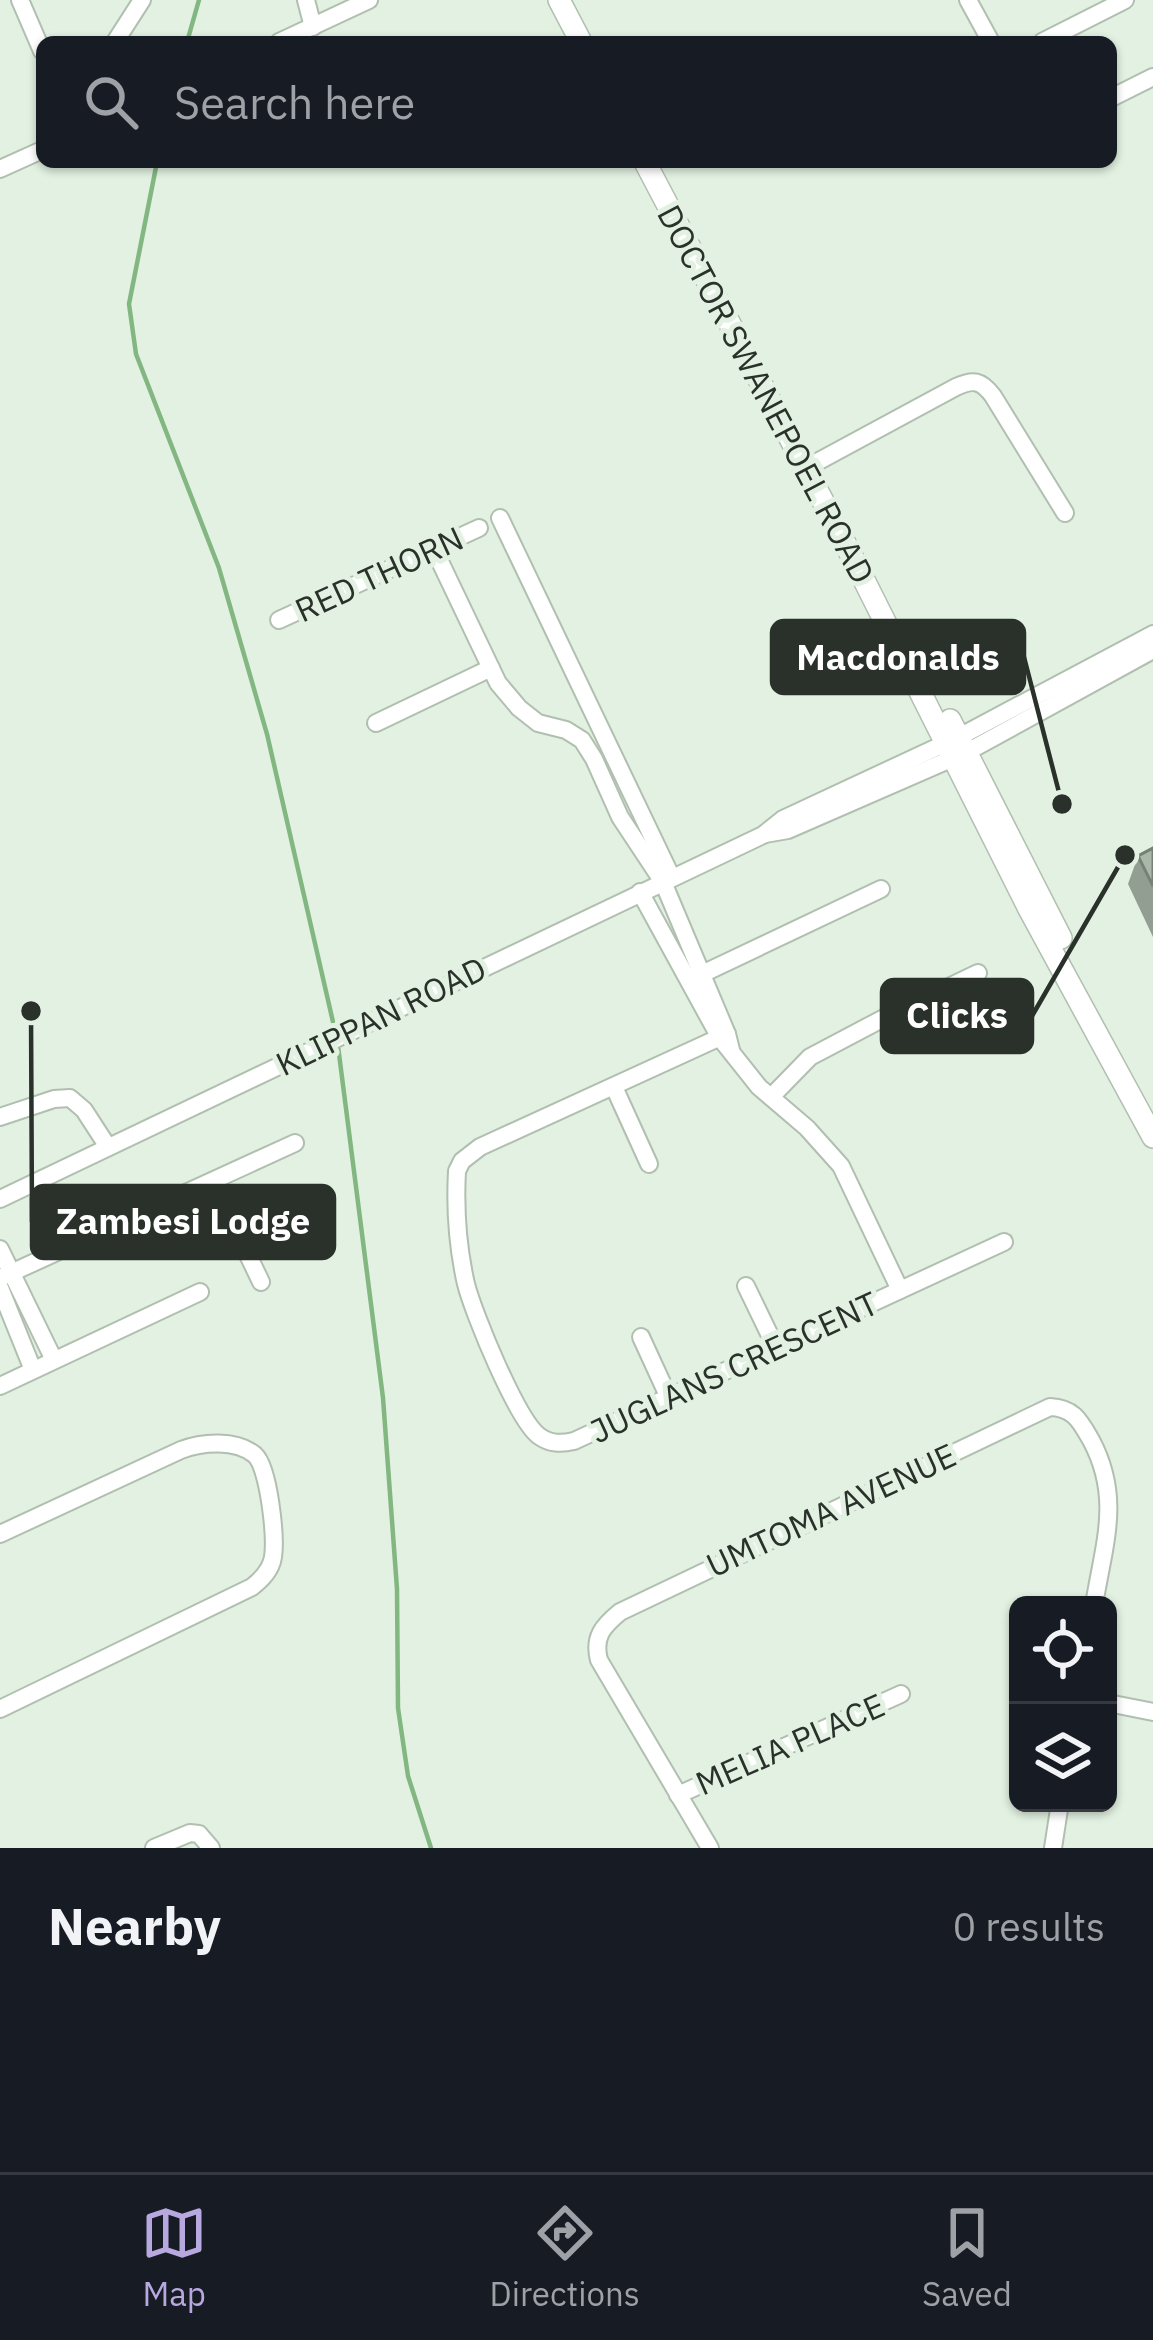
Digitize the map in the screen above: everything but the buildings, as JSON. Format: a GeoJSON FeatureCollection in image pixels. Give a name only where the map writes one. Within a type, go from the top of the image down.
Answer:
{"type":"FeatureCollection","features":[{"type":"Feature","properties":{"kind":"main road"},"geometry":{"type":"LineString","coordinates":[[559,0],[578,36]]}},
{"type":"Feature","properties":{"kind":"main road"},"geometry":{"type":"LineString","coordinates":[[572,0],[591,36]]}},
{"type":"Feature","properties":{"kind":"main road","name":"DOCTOR SWANEPOEL ROAD"},"geometry":{"type":"LineString","coordinates":[[648,168],[811,465]]}},
{"type":"Feature","properties":{"kind":"main road","name":"DOCTOR SWANEPOEL ROAD"},"geometry":{"type":"LineString","coordinates":[[660,168],[1153,1126]]}},
{"type":"Feature","properties":{"kind":"main road","name":"DOCTOR SWANEPOEL ROAD"},"geometry":{"type":"LineString","coordinates":[[956,748],[1029,909],[1153,1137]]}},
{"type":"Feature","properties":{"kind":"street"},"geometry":{"type":"LineString","coordinates":[[20,0],[36,37]]}},
{"type":"Feature","properties":{"kind":"street"},"geometry":{"type":"LineString","coordinates":[[119,36],[142,0]]}},
{"type":"Feature","properties":{"kind":"street"},"geometry":{"type":"LineString","coordinates":[[306,0],[313,27]]}},
{"type":"Feature","properties":{"kind":"street"},"geometry":{"type":"LineString","coordinates":[[293,36],[369,0]]}},
{"type":"Feature","properties":{"kind":"street"},"geometry":{"type":"LineString","coordinates":[[968,0],[989,36]]}},
{"type":"Feature","properties":{"kind":"street"},"geometry":{"type":"LineString","coordinates":[[1054,36],[1125,0]]}},
{"type":"Feature","properties":{"kind":"street"},"geometry":{"type":"LineString","coordinates":[[1117,95],[1153,76]]}},
{"type":"Feature","properties":{"kind":"street"},"geometry":{"type":"LineString","coordinates":[[0,169],[36,153]]}},
{"type":"Feature","properties":{"kind":"street"},"geometry":{"type":"LineString","coordinates":[[811,465],[956,387],[978,381],[993,396],[1064,513]]}},
{"type":"Feature","properties":{"kind":"street"},"geometry":{"type":"LineString","coordinates":[[500,518],[668,880],[726,1041]]}},
{"type":"Feature","properties":{"kind":"street","name":"RED THORN"},"geometry":{"type":"LineString","coordinates":[[279,620],[479,528]]}},
{"type":"Feature","properties":{"kind":"street"},"geometry":{"type":"LineString","coordinates":[[434,550],[498,682],[538,723],[582,740],[620,817],[668,880]]}},
{"type":"Feature","properties":{"kind":"street","name":"KLIPPAN ROAD"},"geometry":{"type":"LineString","coordinates":[[956,748],[1153,634]]}},
{"type":"Feature","properties":{"kind":"street","name":"KLIPPAN ROAD"},"geometry":{"type":"LineString","coordinates":[[0,1199],[640,892],[763,835],[788,830],[1153,650]]}},
{"type":"Feature","properties":{"kind":"street"},"geometry":{"type":"LineString","coordinates":[[376,723],[491,668]]}},
{"type":"Feature","properties":{"kind":"street"},"geometry":{"type":"LineString","coordinates":[[702,974],[881,889]]}},
{"type":"Feature","properties":{"kind":"street"},"geometry":{"type":"LineString","coordinates":[[640,892],[745,1072],[841,1166],[900,1290]]}},
{"type":"Feature","properties":{"kind":"street"},"geometry":{"type":"LineString","coordinates":[[771,1097],[810,1057],[978,974]]}},
{"type":"Feature","properties":{"kind":"street","name":"JUGLANS CRESCENT"},"geometry":{"type":"LineString","coordinates":[[726,1041],[614,1087],[480,1148],[462,1161],[456,1184],[472,1307],[521,1414],[540,1438],[562,1444],[574,1441],[1004,1241]]}},
{"type":"Feature","properties":{"kind":"street"},"geometry":{"type":"LineString","coordinates":[[614,1087],[650,1164]]}},
{"type":"Feature","properties":{"kind":"street"},"geometry":{"type":"LineString","coordinates":[[0,1117],[70,1098],[84,1110],[108,1148]]}},
{"type":"Feature","properties":{"kind":"street"},"geometry":{"type":"LineString","coordinates":[[4,1280],[295,1143]]}},
{"type":"Feature","properties":{"kind":"street"},"geometry":{"type":"LineString","coordinates":[[213,1182],[261,1282]]}},
{"type":"Feature","properties":{"kind":"street"},"geometry":{"type":"LineString","coordinates":[[0,1249],[4,1280],[33,1370]]}},
{"type":"Feature","properties":{"kind":"street"},"geometry":{"type":"LineString","coordinates":[[4,1280],[54,1360]]}},
{"type":"Feature","properties":{"kind":"street"},"geometry":{"type":"LineString","coordinates":[[746,1286],[776,1348]]}},
{"type":"Feature","properties":{"kind":"street"},"geometry":{"type":"LineString","coordinates":[[0,1386],[200,1292]]}},
{"type":"Feature","properties":{"kind":"street"},"geometry":{"type":"LineString","coordinates":[[641,1337],[669,1398]]}},
{"type":"Feature","properties":{"kind":"street","name":"UMTOMA AVENUE"},"geometry":{"type":"LineString","coordinates":[[679,1795],[599,1660],[599,1633],[637,1602],[1050,1407],[1072,1411],[1081,1422],[1108,1479],[1108,1518],[1095,1596]]}},
{"type":"Feature","properties":{"kind":"street"},"geometry":{"type":"LineString","coordinates":[[0,1534],[181,1450],[212,1442],[246,1450],[262,1464],[274,1556],[263,1578],[252,1587],[0,1708]]}},
{"type":"Feature","properties":{"kind":"street","name":"MELIA PLACE"},"geometry":{"type":"LineString","coordinates":[[679,1795],[901,1694]]}},
{"type":"Feature","properties":{"kind":"street"},"geometry":{"type":"LineString","coordinates":[[1113,1704],[1153,1712]]}},
{"type":"Feature","properties":{"kind":"street"},"geometry":{"type":"LineString","coordinates":[[679,1795],[710,1848]]}},
{"type":"Feature","properties":{"kind":"street"},"geometry":{"type":"LineString","coordinates":[[1053,1848],[1059,1812]]}},
{"type":"Feature","properties":{"kind":"street"},"geometry":{"type":"LineString","coordinates":[[154,1848],[190,1833],[199,1834],[211,1848]]}},
{"type":"Feature","properties":{"kind":"waterway"},"geometry":{"type":"LineString","coordinates":[[189,36],[199,0]]}},
{"type":"Feature","properties":{"kind":"waterway"},"geometry":{"type":"LineString","coordinates":[[156,168],[129,304],[136,354],[219,568],[267,734],[336,1035]]}},
{"type":"Feature","properties":{"kind":"waterway"},"geometry":{"type":"LineString","coordinates":[[338,1046],[383,1398],[397,1589],[398,1708],[408,1776],[431,1848]]}},
{"type":"Feature","properties":{"kind":"place","name":"Macdonalds"},"geometry":{"type":"Point","coordinates":[1062,804]}},
{"type":"Feature","properties":{"kind":"place","name":"Clicks"},"geometry":{"type":"Point","coordinates":[1125,855]}},
{"type":"Feature","properties":{"kind":"place","name":"Zambesi Lodge"},"geometry":{"type":"Point","coordinates":[31,1011]}}]}
